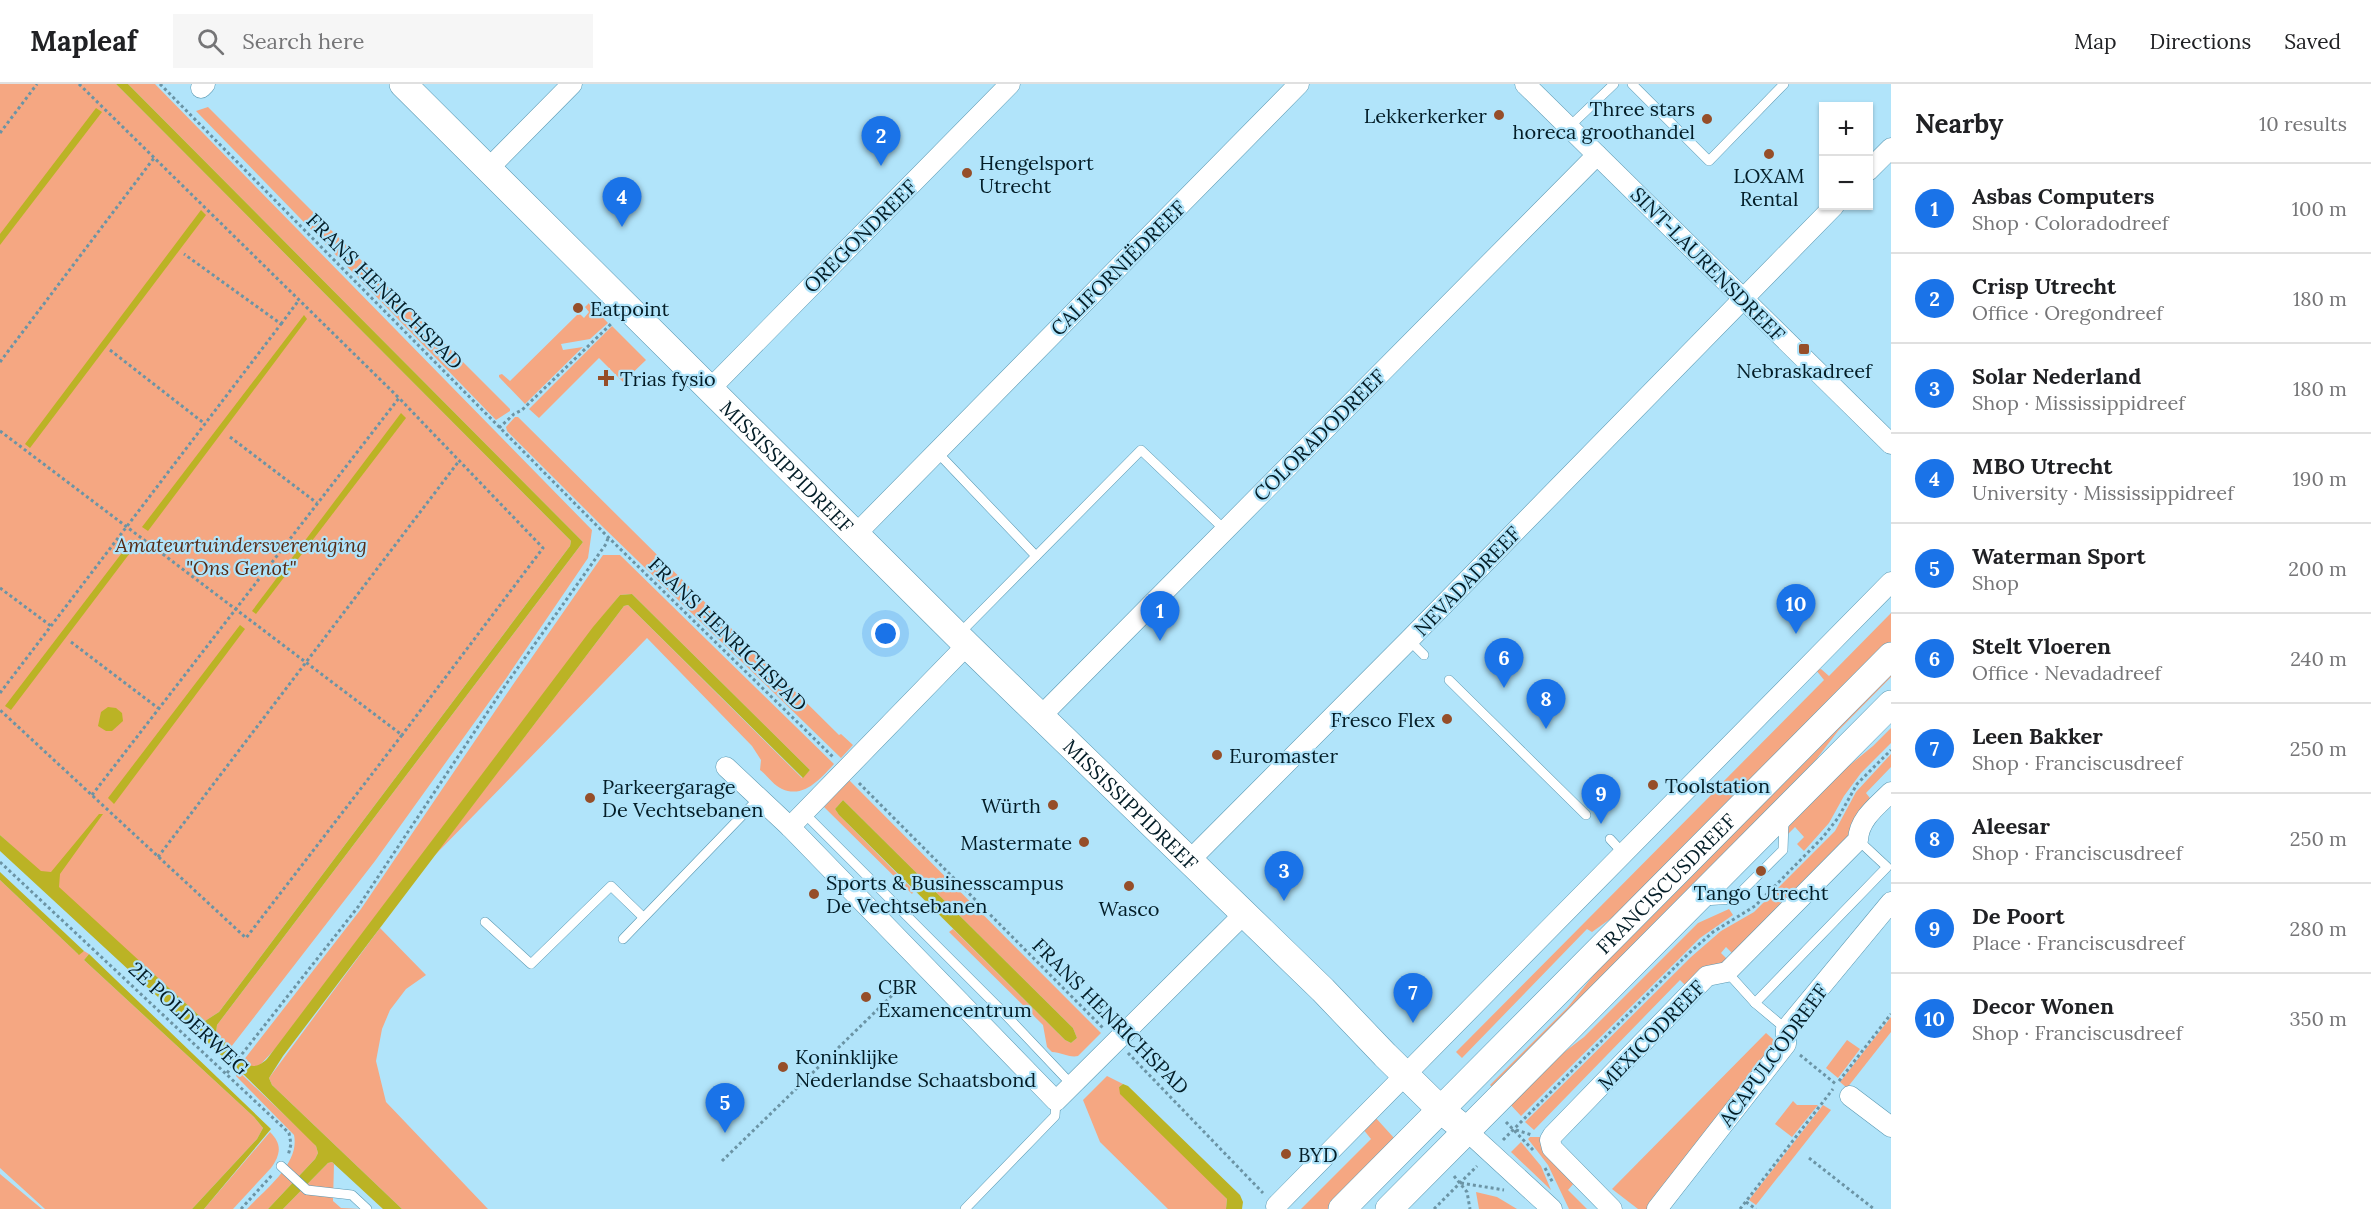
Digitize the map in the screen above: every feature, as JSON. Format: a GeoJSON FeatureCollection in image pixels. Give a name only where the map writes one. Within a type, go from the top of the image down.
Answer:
{"type":"FeatureCollection","features":[{"type":"Feature","properties":{"kind":"street","name":"MISSISSIPPIDREEF"},"geometry":{"type":"LineString","coordinates":[[403,84],[1188,862],[1323,990],[1441,1110]]}},
{"type":"Feature","properties":{"kind":"street"},"geometry":{"type":"LineString","coordinates":[[488,169],[572,84]]}},
{"type":"Feature","properties":{"kind":"street","name":"OREGONDREEF"},"geometry":{"type":"LineString","coordinates":[[710,389],[1010,84]]}},
{"type":"Feature","properties":{"kind":"street","name":"CALIFORNIËDREEF"},"geometry":{"type":"LineString","coordinates":[[857,533],[1299,84]]}},
{"type":"Feature","properties":{"kind":"street","name":"SINT-LAURENSDREEF"},"geometry":{"type":"LineString","coordinates":[[1525,84],[1891,444]]}},
{"type":"Feature","properties":{"kind":"street"},"geometry":{"type":"LineString","coordinates":[[1873,167],[1891,148]]}},
{"type":"Feature","properties":{"kind":"street","name":"COLORADODREEF"},"geometry":{"type":"LineString","coordinates":[[1041,716],[1597,155]]}},
{"type":"Feature","properties":{"kind":"street"},"geometry":{"type":"LineString","coordinates":[[1743,297],[1830,210]]}},
{"type":"Feature","properties":{"kind":"street","name":"NEVADADREEF"},"geometry":{"type":"LineString","coordinates":[[1188,862],[1409,640],[1743,297]]}},
{"type":"Feature","properties":{"kind":"street"},"geometry":{"type":"LineString","coordinates":[[1276,1206],[1405,1075],[1616,846],[1891,582]]}},
{"type":"Feature","properties":{"kind":"street"},"geometry":{"type":"LineString","coordinates":[[790,827],[847,771],[963,640]]}},
{"type":"Feature","properties":{"kind":"street","name":"FRANCISCUSDREEF"},"geometry":{"type":"LineString","coordinates":[[1342,1209],[1891,656]]}},
{"type":"Feature","properties":{"kind":"street","name":"FRANCISCUSDREEF"},"geometry":{"type":"LineString","coordinates":[[1389,1209],[1891,704]]}},
{"type":"Feature","properties":{"kind":"street"},"geometry":{"type":"LineString","coordinates":[[726,767],[790,827],[1056,1101],[1244,914]]}},
{"type":"Feature","properties":{"kind":"street","name":"MEXICODREEF"},"geometry":{"type":"LineString","coordinates":[[1612,1209],[1552,1148],[1550,1140],[1707,976],[1727,972],[1858,840],[1859,829],[1891,792]]}},
{"type":"Feature","properties":{"kind":"street","name":"ACAPULCODREEF"},"geometry":{"type":"LineString","coordinates":[[1657,1209],[1786,1036],[1891,902]]}},
{"type":"Feature","properties":{"kind":"street"},"geometry":{"type":"LineString","coordinates":[[1843,1090],[1891,1127]]}},
{"type":"Feature","properties":{"kind":"street"},"geometry":{"type":"LineString","coordinates":[[1441,1110],[1552,1209]]}},
{"type":"Feature","properties":{"kind":"lane"},"geometry":{"type":"LineString","coordinates":[[1569,128],[1614,84]]}},
{"type":"Feature","properties":{"kind":"lane"},"geometry":{"type":"LineString","coordinates":[[1632,84],[1709,161],[1784,84]]}},
{"type":"Feature","properties":{"kind":"lane"},"geometry":{"type":"LineString","coordinates":[[963,640],[1036,556],[1141,450],[1225,530]]}},
{"type":"Feature","properties":{"kind":"lane"},"geometry":{"type":"LineString","coordinates":[[937,452],[1036,556]]}},
{"type":"Feature","properties":{"kind":"lane"},"geometry":{"type":"LineString","coordinates":[[1409,640],[1424,655]]}},
{"type":"Feature","properties":{"kind":"lane"},"geometry":{"type":"LineString","coordinates":[[1449,680],[1586,815]]}},
{"type":"Feature","properties":{"kind":"lane"},"geometry":{"type":"LineString","coordinates":[[623,939],[759,798]]}},
{"type":"Feature","properties":{"kind":"lane"},"geometry":{"type":"LineString","coordinates":[[804,813],[1002,1011],[1072,1085]]}},
{"type":"Feature","properties":{"kind":"lane"},"geometry":{"type":"LineString","coordinates":[[1755,1003],[1887,867],[1858,840]]}},
{"type":"Feature","properties":{"kind":"lane"},"geometry":{"type":"LineString","coordinates":[[485,922],[531,964],[611,885],[643,917]]}},
{"type":"Feature","properties":{"kind":"lane"},"geometry":{"type":"LineString","coordinates":[[1727,972],[1786,1036]]}},
{"type":"Feature","properties":{"kind":"lane"},"geometry":{"type":"LineString","coordinates":[[965,1209],[1055,1116],[1056,1101]]}},
{"type":"Feature","properties":{"kind":"lane"},"geometry":{"type":"LineString","coordinates":[[281,1166],[307,1190],[352,1195],[367,1209]]}},
{"type":"Feature","properties":{"kind":"path"},"geometry":{"type":"LineString","coordinates":[[0,134],[37,84]]}},
{"type":"Feature","properties":{"kind":"path"},"geometry":{"type":"LineString","coordinates":[[0,710],[246,938],[543,548],[399,398],[79,84]]}},
{"type":"Feature","properties":{"kind":"path","name":"FRANS HENRICHSPAD"},"geometry":{"type":"LineString","coordinates":[[160,84],[608,537],[847,771],[1116,1041],[1276,1206]]}},
{"type":"Feature","properties":{"kind":"path"},"geometry":{"type":"LineString","coordinates":[[0,362],[154,158]]}},
{"type":"Feature","properties":{"kind":"path"},"geometry":{"type":"LineString","coordinates":[[184,254],[281,324]]}},
{"type":"Feature","properties":{"kind":"path"},"geometry":{"type":"LineString","coordinates":[[0,693],[299,300]]}},
{"type":"Feature","properties":{"kind":"path"},"geometry":{"type":"LineString","coordinates":[[500,428],[514,414],[522,410],[628,307]]}},
{"type":"Feature","properties":{"kind":"path"},"geometry":{"type":"LineString","coordinates":[[110,350],[205,424]]}},
{"type":"Feature","properties":{"kind":"path"},"geometry":{"type":"LineString","coordinates":[[92,795],[399,398]]}},
{"type":"Feature","properties":{"kind":"path"},"geometry":{"type":"LineString","coordinates":[[0,431],[402,735]]}},
{"type":"Feature","properties":{"kind":"path"},"geometry":{"type":"LineString","coordinates":[[230,437],[317,503]]}},
{"type":"Feature","properties":{"kind":"path"},"geometry":{"type":"LineString","coordinates":[[159,857],[459,461]]}},
{"type":"Feature","properties":{"kind":"path"},"geometry":{"type":"LineString","coordinates":[[227,1073],[358,907],[507,683],[606,544],[608,537]]}},
{"type":"Feature","properties":{"kind":"path"},"geometry":{"type":"LineString","coordinates":[[0,588],[51,626]]}},
{"type":"Feature","properties":{"kind":"path"},"geometry":{"type":"LineString","coordinates":[[71,642],[159,708]]}},
{"type":"Feature","properties":{"kind":"path"},"geometry":{"type":"LineString","coordinates":[[1514,1129],[1688,954],[1713,932],[1755,906],[1770,891],[1822,837],[1838,818],[1857,784],[1891,750]]}},
{"type":"Feature","properties":{"kind":"path","name":"2E POLDERWEG"},"geometry":{"type":"LineString","coordinates":[[0,862],[289,1133],[291,1144],[288,1155],[281,1166],[241,1209]]}},
{"type":"Feature","properties":{"kind":"path"},"geometry":{"type":"LineString","coordinates":[[722,1161],[916,971]]}},
{"type":"Feature","properties":{"kind":"path"},"geometry":{"type":"LineString","coordinates":[[1740,1209],[1843,1090],[1891,1014]]}},
{"type":"Feature","properties":{"kind":"path"},"geometry":{"type":"LineString","coordinates":[[1786,1036],[1843,1090]]}},
{"type":"Feature","properties":{"kind":"path"},"geometry":{"type":"LineString","coordinates":[[1809,1158],[1874,1209]]}},
{"type":"Feature","properties":{"kind":"path"},"geometry":{"type":"LineString","coordinates":[[1461,1183],[1506,1190]]}},
{"type":"Feature","properties":{"kind":"path"},"geometry":{"type":"LineString","coordinates":[[1434,1209],[1461,1183]]}},
{"type":"Feature","properties":{"kind":"path"},"geometry":{"type":"LineString","coordinates":[[1461,1183],[1467,1192],[1470,1209]]}},
{"type":"Feature","properties":{"kind":"path"},"geometry":{"type":"LineString","coordinates":[[1746,1202],[1756,1209]]}},
{"type":"Feature","properties":{"kind":"green space","name":"Amateurtuindersvereniging \"Ons Genot\""},"geometry":{"type":"Polygon","coordinates":[[[0,84],[116,84],[571,541],[570,546],[219,1012],[205,1021],[0,835],[0,84]]]}},
{"type":"Feature","properties":{"kind":"green space"},"geometry":{"type":"Polygon","coordinates":[[[128,84],[155,84],[592,530],[588,558],[505,680],[375,861],[231,1047],[216,1033],[217,1025],[583,542],[128,84]]]}},
{"type":"Feature","properties":{"kind":"green space"},"geometry":{"type":"Polygon","coordinates":[[[208,107],[510,411],[496,420],[196,111],[208,107]]]}},
{"type":"Feature","properties":{"kind":"green space"},"geometry":{"type":"Polygon","coordinates":[[[589,303],[608,323],[590,339],[561,344],[563,350],[583,347],[525,404],[499,375],[502,374],[510,381],[579,313],[584,318],[589,312],[585,307],[589,303]]]}},
{"type":"Feature","properties":{"kind":"green space"},"geometry":{"type":"Polygon","coordinates":[[[612,326],[646,360],[623,382],[599,358],[539,418],[529,409],[612,326]]]}},
{"type":"Feature","properties":{"kind":"green space"},"geometry":{"type":"Polygon","coordinates":[[[515,417],[518,417],[839,735],[841,734],[853,745],[841,758],[507,431],[506,427],[515,417]]]}},
{"type":"Feature","properties":{"kind":"green space"},"geometry":{"type":"Polygon","coordinates":[[[603,555],[620,555],[834,764],[818,781],[805,789],[790,791],[779,788],[760,770],[761,760],[752,746],[647,638],[434,856],[624,606],[628,605],[802,778],[810,770],[632,594],[620,595],[275,1049],[259,1066],[253,1067],[243,1061],[361,909],[603,555]]]}},
{"type":"Feature","properties":{"kind":"green space"},"geometry":{"type":"Polygon","coordinates":[[[1891,613],[1891,642],[1627,907],[1592,932],[1587,929],[1462,1058],[1456,1052],[1712,794],[1705,786],[1706,782],[1716,789],[1824,680],[1816,670],[1821,669],[1829,676],[1891,613]]]}},
{"type":"Feature","properties":{"kind":"green space"},"geometry":{"type":"Polygon","coordinates":[[[1891,670],[1891,677],[1838,731],[1805,774],[1494,1089],[1490,1085],[1568,1007],[1604,962],[1891,670]]]}},
{"type":"Feature","properties":{"kind":"green space"},"geometry":{"type":"Polygon","coordinates":[[[1891,728],[1891,743],[1861,773],[1844,796],[1829,823],[1804,851],[1797,844],[1804,837],[1795,827],[1788,834],[1786,828],[1812,796],[1873,746],[1891,728]]]}},
{"type":"Feature","properties":{"kind":"green space"},"geometry":{"type":"Polygon","coordinates":[[[1891,754],[1891,767],[1866,793],[1873,802],[1851,824],[1851,838],[1734,955],[1726,947],[1721,953],[1729,961],[1688,988],[1680,980],[1534,1130],[1525,1122],[1691,957],[1721,931],[1754,912],[1835,831],[1856,792],[1891,754]]]}},
{"type":"Feature","properties":{"kind":"green space"},"geometry":{"type":"Polygon","coordinates":[[[849,780],[1101,1033],[1078,1056],[1052,1052],[1047,1047],[1043,1025],[949,932],[953,929],[1065,1040],[1071,1043],[1077,1038],[1073,1028],[843,800],[835,809],[839,815],[914,891],[912,894],[824,807],[849,780]]]}},
{"type":"Feature","properties":{"kind":"green space"},"geometry":{"type":"Polygon","coordinates":[[[0,880],[78,954],[84,951],[89,954],[84,960],[254,1117],[263,1128],[257,1139],[192,1209],[45,1209],[0,1168],[0,880]]]}},
{"type":"Feature","properties":{"kind":"green space"},"geometry":{"type":"Polygon","coordinates":[[[1729,909],[1733,915],[1700,938],[1521,1116],[1508,1102],[1537,1073],[1584,1037],[1698,923],[1729,909]]]}},
{"type":"Feature","properties":{"kind":"green space"},"geometry":{"type":"Polygon","coordinates":[[[380,928],[426,975],[406,989],[390,1010],[382,1029],[376,1061],[386,1102],[488,1209],[402,1209],[272,1085],[269,1078],[380,928]]]}},
{"type":"Feature","properties":{"kind":"green space"},"geometry":{"type":"Polygon","coordinates":[[[1891,1017],[1891,1032],[1847,1088],[1840,1082],[1891,1017]]]}},
{"type":"Feature","properties":{"kind":"green space"},"geometry":{"type":"Polygon","coordinates":[[[1766,1033],[1775,1041],[1648,1209],[1638,1209],[1612,1189],[1766,1033]]]}},
{"type":"Feature","properties":{"kind":"green space"},"geometry":{"type":"Polygon","coordinates":[[[1847,1040],[1860,1049],[1838,1078],[1826,1068],[1847,1040]]]}},
{"type":"Feature","properties":{"kind":"green space"},"geometry":{"type":"Polygon","coordinates":[[[237,1070],[312,1141],[318,1153],[268,1209],[247,1209],[287,1166],[292,1156],[294,1135],[236,1076],[237,1070]]]}},
{"type":"Feature","properties":{"kind":"green space"},"geometry":{"type":"Polygon","coordinates":[[[1107,1076],[1123,1084],[1119,1087],[1227,1199],[1226,1209],[1168,1209],[1100,1142],[1083,1100],[1107,1076]]]}},
{"type":"Feature","properties":{"kind":"green space"},"geometry":{"type":"Polygon","coordinates":[[[1793,1101],[1797,1105],[1818,1105],[1792,1137],[1775,1124],[1793,1101]]]}},
{"type":"Feature","properties":{"kind":"green space"},"geometry":{"type":"Polygon","coordinates":[[[1823,1105],[1831,1110],[1756,1205],[1749,1200],[1823,1105]]]}},
{"type":"Feature","properties":{"kind":"green space"},"geometry":{"type":"Polygon","coordinates":[[[1375,1117],[1394,1138],[1328,1209],[1301,1209],[1371,1139],[1363,1129],[1375,1117]]]}},
{"type":"Feature","properties":{"kind":"green space"},"geometry":{"type":"Polygon","coordinates":[[[270,1132],[277,1141],[279,1149],[271,1168],[233,1209],[204,1209],[270,1132]]]}},
{"type":"Feature","properties":{"kind":"green space"},"geometry":{"type":"Polygon","coordinates":[[[1541,1137],[1575,1182],[1568,1190],[1587,1209],[1569,1209],[1548,1165],[1528,1139],[1541,1137]]]}},
{"type":"Feature","properties":{"kind":"green space"},"geometry":{"type":"Polygon","coordinates":[[[1521,1142],[1541,1166],[1551,1190],[1511,1152],[1521,1142]]]}},
{"type":"Feature","properties":{"kind":"green space"},"geometry":{"type":"Polygon","coordinates":[[[328,1163],[334,1164],[333,1201],[341,1208],[361,1209],[283,1209],[328,1163]]]}},
{"type":"Feature","properties":{"kind":"green space"},"geometry":{"type":"Polygon","coordinates":[[[0,1174],[42,1209],[0,1209],[0,1174]]]}},
{"type":"Feature","properties":{"kind":"green space"},"geometry":{"type":"Polygon","coordinates":[[[1476,1192],[1497,1197],[1517,1209],[1479,1209],[1476,1192]]]}},
{"type":"Feature","properties":{"kind":"shaded area"},"geometry":{"type":"Polygon","coordinates":[[[116,84],[128,84],[583,542],[217,1025],[216,1033],[236,1055],[251,1066],[258,1065],[267,1059],[593,627],[620,595],[632,594],[810,770],[803,778],[628,605],[624,606],[283,1056],[269,1078],[272,1085],[402,1209],[383,1209],[332,1162],[328,1163],[283,1209],[268,1209],[315,1159],[318,1153],[316,1146],[231,1062],[0,851],[0,835],[41,871],[51,872],[99,814],[103,814],[60,874],[59,887],[205,1021],[219,1012],[570,546],[571,541],[116,84]]]}},
{"type":"Feature","properties":{"kind":"shaded area"},"geometry":{"type":"Polygon","coordinates":[[[96,108],[102,112],[0,245],[0,234],[96,108]]]}},
{"type":"Feature","properties":{"kind":"shaded area"},"geometry":{"type":"Polygon","coordinates":[[[201,210],[206,215],[30,448],[25,444],[201,210]]]}},
{"type":"Feature","properties":{"kind":"shaded area"},"geometry":{"type":"Polygon","coordinates":[[[304,315],[307,319],[148,531],[142,527],[304,315]]]}},
{"type":"Feature","properties":{"kind":"shaded area"},"geometry":{"type":"Polygon","coordinates":[[[401,413],[406,418],[256,614],[252,611],[401,413]]]}},
{"type":"Feature","properties":{"kind":"shaded area"},"geometry":{"type":"Polygon","coordinates":[[[131,541],[136,545],[11,710],[5,706],[131,541]]]}},
{"type":"Feature","properties":{"kind":"shaded area"},"geometry":{"type":"Polygon","coordinates":[[[240,625],[245,629],[114,804],[108,798],[240,625]]]}},
{"type":"Feature","properties":{"kind":"shaded area"},"geometry":{"type":"Polygon","coordinates":[[[108,707],[116,708],[122,713],[123,721],[112,731],[106,731],[98,726],[101,712],[108,707]]]}},
{"type":"Feature","properties":{"kind":"shaded area"},"geometry":{"type":"Polygon","coordinates":[[[843,800],[1073,1028],[1077,1038],[1071,1043],[1065,1040],[839,815],[835,809],[843,800]]]}},
{"type":"Feature","properties":{"kind":"shaded area"},"geometry":{"type":"Polygon","coordinates":[[[0,872],[84,951],[79,955],[0,880],[0,872]]]}},
{"type":"Feature","properties":{"kind":"shaded area"},"geometry":{"type":"Polygon","coordinates":[[[89,954],[271,1129],[204,1209],[192,1209],[257,1139],[263,1128],[254,1117],[84,960],[89,954]]]}},
{"type":"Feature","properties":{"kind":"shaded area"},"geometry":{"type":"Polygon","coordinates":[[[1123,1084],[1128,1086],[1240,1195],[1243,1202],[1242,1209],[1226,1209],[1227,1199],[1120,1094],[1119,1087],[1123,1084]]]}},
{"type":"Feature","properties":{"kind":"place","name":"Lekkerkerker"},"geometry":{"type":"Point","coordinates":[1499,115]}},
{"type":"Feature","properties":{"kind":"place","name":"Three stars horeca groothandel"},"geometry":{"type":"Point","coordinates":[1707,119]}},
{"type":"Feature","properties":{"kind":"place","name":"LOXAM Rental"},"geometry":{"type":"Point","coordinates":[1769,154]}},
{"type":"Feature","properties":{"kind":"place","name":"Crisp Utrecht"},"geometry":{"type":"Point","coordinates":[881,166]}},
{"type":"Feature","properties":{"kind":"place","name":"Hengelsport Utrecht"},"geometry":{"type":"Point","coordinates":[967,173]}},
{"type":"Feature","properties":{"kind":"place","name":"MBO Utrecht"},"geometry":{"type":"Point","coordinates":[622,227]}},
{"type":"Feature","properties":{"kind":"place","name":"Eatpoint"},"geometry":{"type":"Point","coordinates":[578,308]}},
{"type":"Feature","properties":{"kind":"place","name":"Nebraskadreef"},"geometry":{"type":"Point","coordinates":[1804,349]}},
{"type":"Feature","properties":{"kind":"place","name":"Trias fysio"},"geometry":{"type":"Point","coordinates":[606,378]}},
{"type":"Feature","properties":{"kind":"place","name":"Decor Wonen"},"geometry":{"type":"Point","coordinates":[1796,634]}},
{"type":"Feature","properties":{"kind":"place","name":"Asbas Computers"},"geometry":{"type":"Point","coordinates":[1160,641]}},
{"type":"Feature","properties":{"kind":"place","name":"Stelt Vloeren"},"geometry":{"type":"Point","coordinates":[1504,688]}},
{"type":"Feature","properties":{"kind":"place","name":"Fresco Flex"},"geometry":{"type":"Point","coordinates":[1447,719]}},
{"type":"Feature","properties":{"kind":"place","name":"Aleesar"},"geometry":{"type":"Point","coordinates":[1546,729]}},
{"type":"Feature","properties":{"kind":"place","name":"Euromaster"},"geometry":{"type":"Point","coordinates":[1217,755]}},
{"type":"Feature","properties":{"kind":"place","name":"Toolstation"},"geometry":{"type":"Point","coordinates":[1653,785]}},
{"type":"Feature","properties":{"kind":"place","name":"Parkeergarage De Vechtsebanen"},"geometry":{"type":"Point","coordinates":[590,798]}},
{"type":"Feature","properties":{"kind":"place","name":"Würth"},"geometry":{"type":"Point","coordinates":[1053,805]}},
{"type":"Feature","properties":{"kind":"place","name":"De Poort"},"geometry":{"type":"Point","coordinates":[1601,824]}},
{"type":"Feature","properties":{"kind":"place","name":"Mastermate"},"geometry":{"type":"Point","coordinates":[1084,842]}},
{"type":"Feature","properties":{"kind":"place","name":"Tango Utrecht"},"geometry":{"type":"Point","coordinates":[1761,871]}},
{"type":"Feature","properties":{"kind":"place","name":"Wasco"},"geometry":{"type":"Point","coordinates":[1129,886]}},
{"type":"Feature","properties":{"kind":"place","name":"Sports & Businesscampus De Vechtsebanen"},"geometry":{"type":"Point","coordinates":[814,894]}},
{"type":"Feature","properties":{"kind":"place","name":"Solar Nederland"},"geometry":{"type":"Point","coordinates":[1284,901]}},
{"type":"Feature","properties":{"kind":"place","name":"CBR Examencentrum"},"geometry":{"type":"Point","coordinates":[866,997]}},
{"type":"Feature","properties":{"kind":"place","name":"Leen Bakker"},"geometry":{"type":"Point","coordinates":[1413,1023]}},
{"type":"Feature","properties":{"kind":"place","name":"Koninklijke Nederlandse Schaatsbond"},"geometry":{"type":"Point","coordinates":[783,1067]}},
{"type":"Feature","properties":{"kind":"place","name":"Waterman Sport"},"geometry":{"type":"Point","coordinates":[725,1133]}},
{"type":"Feature","properties":{"kind":"place","name":"BYD"},"geometry":{"type":"Point","coordinates":[1286,1154]}}]}
